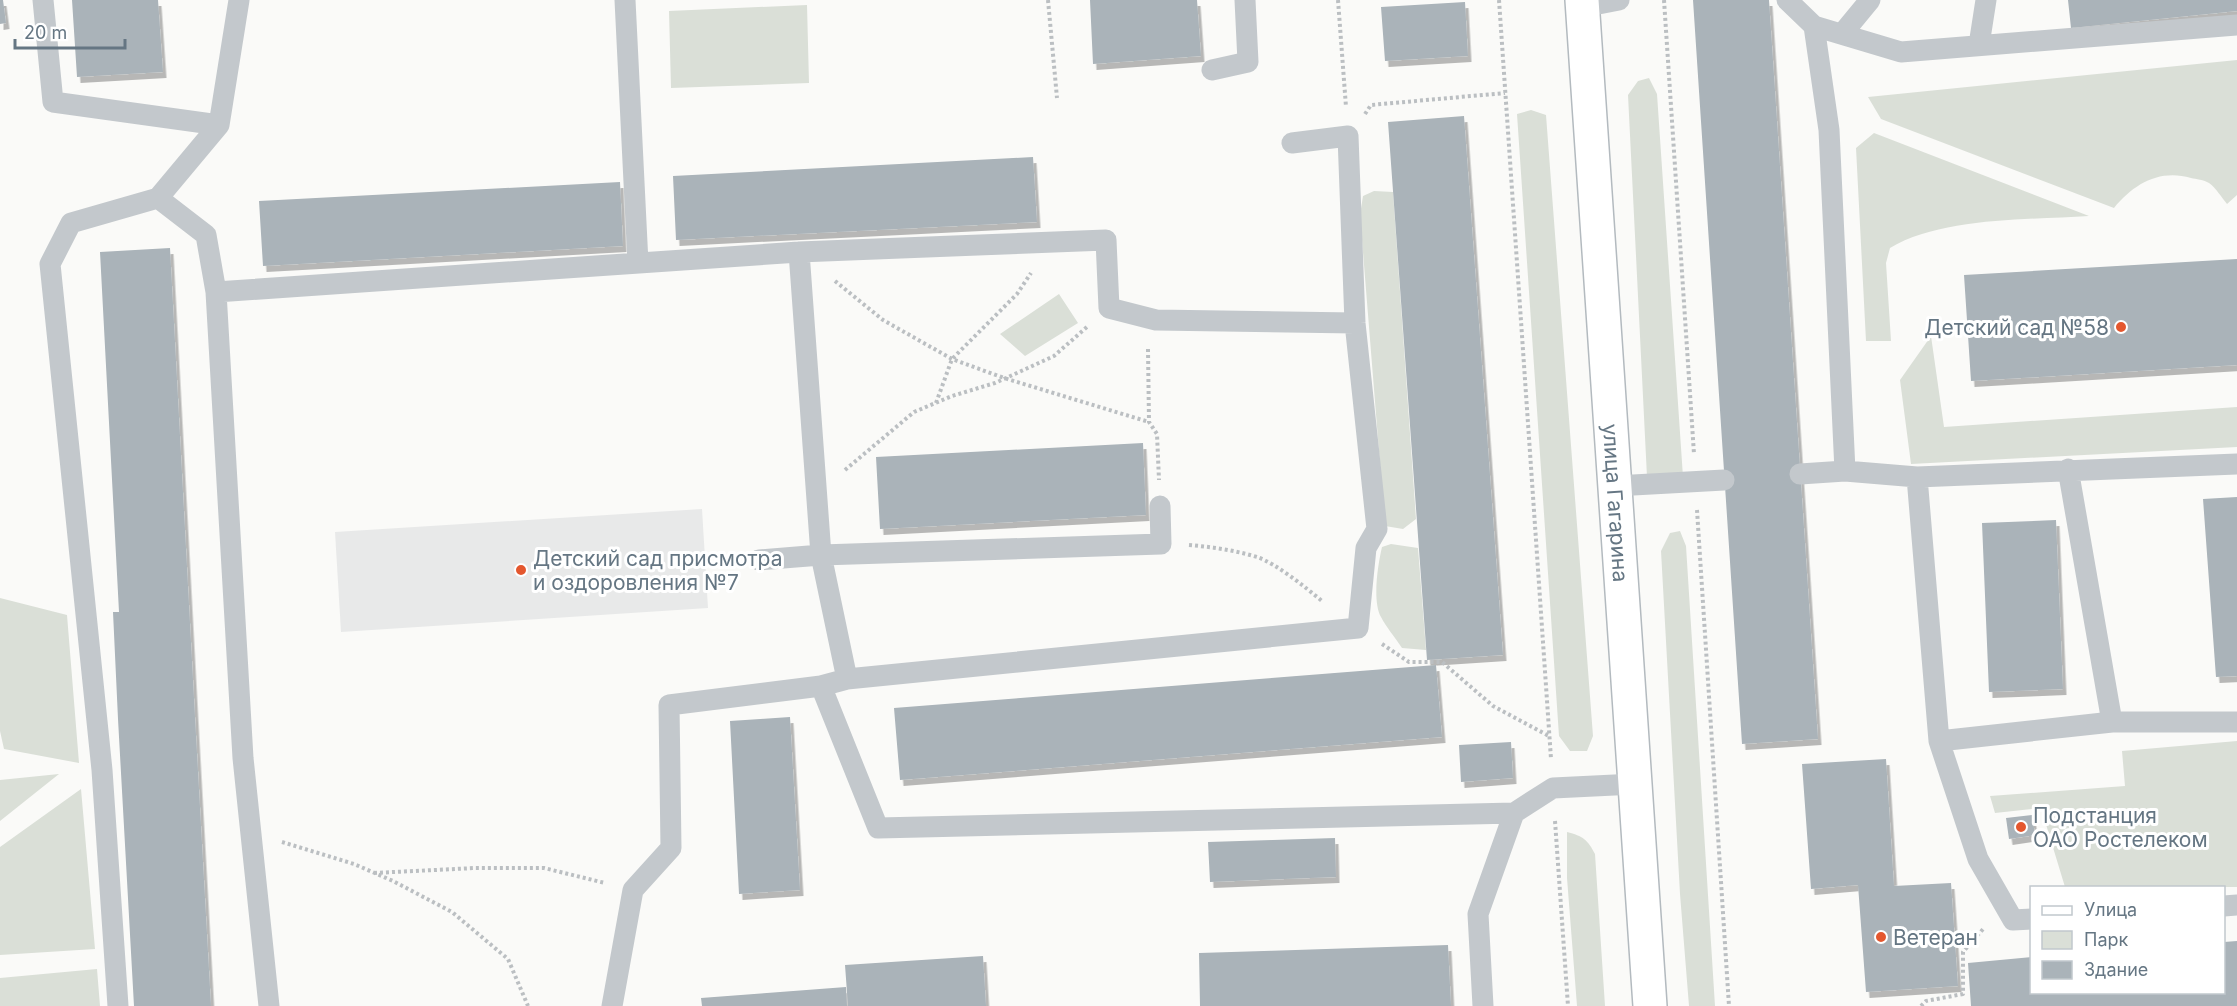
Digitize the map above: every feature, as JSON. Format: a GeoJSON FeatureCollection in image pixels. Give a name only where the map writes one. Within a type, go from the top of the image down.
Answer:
{"type":"FeatureCollection","features":[{"type":"Feature","properties":{"kind":"main road","name":"улица Гагарина"},"geometry":{"type":"LineString","coordinates":[[1583,3],[1650,1006]]}},
{"type":"Feature","properties":{"kind":"lane"},"geometry":{"type":"LineString","coordinates":[[44,0],[53,102],[219,125]]}},
{"type":"Feature","properties":{"kind":"lane"},"geometry":{"type":"LineString","coordinates":[[118,1006],[102,770],[51,264],[71,223],[158,198],[219,125],[239,0]]}},
{"type":"Feature","properties":{"kind":"lane"},"geometry":{"type":"LineString","coordinates":[[626,0],[638,263]]}},
{"type":"Feature","properties":{"kind":"lane"},"geometry":{"type":"LineString","coordinates":[[1212,70],[1248,62],[1245,0]]}},
{"type":"Feature","properties":{"kind":"lane"},"geometry":{"type":"LineString","coordinates":[[1583,3],[1619,0]]}},
{"type":"Feature","properties":{"kind":"lane"},"geometry":{"type":"LineString","coordinates":[[1787,0],[1814,26],[1900,52],[2237,25]]}},
{"type":"Feature","properties":{"kind":"lane"},"geometry":{"type":"LineString","coordinates":[[1842,34],[1870,0]]}},
{"type":"Feature","properties":{"kind":"lane"},"geometry":{"type":"LineString","coordinates":[[1979,45],[1986,0]]}},
{"type":"Feature","properties":{"kind":"lane"},"geometry":{"type":"LineString","coordinates":[[1814,26],[1829,130],[1845,471]]}},
{"type":"Feature","properties":{"kind":"lane"},"geometry":{"type":"LineString","coordinates":[[612,1006],[633,890],[671,848],[669,705],[821,686],[847,680],[1358,628],[1366,548],[1377,528],[1355,323],[1348,136],[1292,143]]}},
{"type":"Feature","properties":{"kind":"lane"},"geometry":{"type":"LineString","coordinates":[[158,198],[206,235],[216,292],[242,747],[269,1006]]}},
{"type":"Feature","properties":{"kind":"lane"},"geometry":{"type":"LineString","coordinates":[[216,292],[799,252],[1106,240],[1109,308],[1156,320],[1355,323]]}},
{"type":"Feature","properties":{"kind":"lane"},"geometry":{"type":"LineString","coordinates":[[799,252],[821,555],[847,680]]}},
{"type":"Feature","properties":{"kind":"lane"},"geometry":{"type":"LineString","coordinates":[[1800,474],[1845,471],[1917,477],[2068,469],[2237,464]]}},
{"type":"Feature","properties":{"kind":"lane"},"geometry":{"type":"LineString","coordinates":[[2068,469],[2112,722]]}},
{"type":"Feature","properties":{"kind":"lane"},"geometry":{"type":"LineString","coordinates":[[1917,477],[1939,741],[1978,859],[2013,920],[2030,919]]}},
{"type":"Feature","properties":{"kind":"lane"},"geometry":{"type":"LineString","coordinates":[[1615,486],[1724,480]]}},
{"type":"Feature","properties":{"kind":"lane"},"geometry":{"type":"LineString","coordinates":[[759,560],[821,555],[1161,544],[1160,506]]}},
{"type":"Feature","properties":{"kind":"lane"},"geometry":{"type":"LineString","coordinates":[[821,686],[878,828],[1514,813],[1553,788],[1635,784]]}},
{"type":"Feature","properties":{"kind":"lane"},"geometry":{"type":"LineString","coordinates":[[1939,741],[2112,722],[2237,722]]}},
{"type":"Feature","properties":{"kind":"lane"},"geometry":{"type":"LineString","coordinates":[[1484,1006],[1478,914],[1514,813]]}},
{"type":"Feature","properties":{"kind":"path"},"geometry":{"type":"LineString","coordinates":[[1048,0],[1057,99]]}},
{"type":"Feature","properties":{"kind":"path"},"geometry":{"type":"LineString","coordinates":[[1338,0],[1348,136]]}},
{"type":"Feature","properties":{"kind":"path"},"geometry":{"type":"LineString","coordinates":[[1499,0],[1568,1006]]}},
{"type":"Feature","properties":{"kind":"path"},"geometry":{"type":"LineString","coordinates":[[1348,136],[1371,105],[1505,93]]}},
{"type":"Feature","properties":{"kind":"path"},"geometry":{"type":"LineString","coordinates":[[936,404],[952,359],[1017,294],[1052,243]]}},
{"type":"Feature","properties":{"kind":"path"},"geometry":{"type":"LineString","coordinates":[[799,252],[884,320],[952,359],[1004,378],[1149,422]]}},
{"type":"Feature","properties":{"kind":"path"},"geometry":{"type":"LineString","coordinates":[[817,494],[914,412],[1004,378],[1054,356],[1109,308]]}},
{"type":"Feature","properties":{"kind":"path"},"geometry":{"type":"LineString","coordinates":[[1148,318],[1149,422],[1157,434],[1160,506]]}},
{"type":"Feature","properties":{"kind":"path"},"geometry":{"type":"LineString","coordinates":[[1161,544],[1221,548],[1259,558],[1301,584],[1358,628],[1409,662],[1442,662],[1493,706],[1549,736]]}},
{"type":"Feature","properties":{"kind":"path"},"geometry":{"type":"LineString","coordinates":[[250,830],[297,848],[354,864],[452,912],[508,959],[528,1006]]}},
{"type":"Feature","properties":{"kind":"path"},"geometry":{"type":"LineString","coordinates":[[373,873],[475,868],[544,868],[633,890]]}},
{"type":"Feature","properties":{"kind":"path"},"geometry":{"type":"LineString","coordinates":[[1921,1006],[1926,1001],[1963,994],[1963,952],[1981,931]]}},
{"type":"Feature","properties":{"kind":"shaded area","name":"Детский сад присмотра и оздоровления №7"},"geometry":{"type":"Polygon","coordinates":[[[702,509],[708,608],[341,632],[335,532],[702,509]]]}},
{"type":"Feature","properties":{"kind":"green space"},"geometry":{"type":"Polygon","coordinates":[[[807,5],[809,83],[671,88],[669,11],[807,5]]]}},
{"type":"Feature","properties":{"kind":"green space"},"geometry":{"type":"Polygon","coordinates":[[[2237,60],[2237,195],[2227,204],[2207,182],[2168,176],[2158,177],[2139,186],[2114,208],[1881,119],[1868,97],[2237,60]]]}},
{"type":"Feature","properties":{"kind":"green space"},"geometry":{"type":"Polygon","coordinates":[[[1649,78],[1657,94],[1683,477],[1647,477],[1628,95],[1638,81],[1649,78]]]}},
{"type":"Feature","properties":{"kind":"green space"},"geometry":{"type":"Polygon","coordinates":[[[1531,110],[1546,115],[1593,736],[1587,751],[1570,751],[1559,736],[1517,114],[1531,110]]]}},
{"type":"Feature","properties":{"kind":"green space"},"geometry":{"type":"Polygon","coordinates":[[[1874,133],[2089,216],[1960,225],[1935,230],[1890,248],[1886,263],[1891,341],[1866,341],[1856,148],[1874,133]]]}},
{"type":"Feature","properties":{"kind":"green space"},"geometry":{"type":"Polygon","coordinates":[[[1374,191],[1393,192],[1416,519],[1403,529],[1385,526],[1360,215],[1363,196],[1374,191]]]}},
{"type":"Feature","properties":{"kind":"green space"},"geometry":{"type":"Polygon","coordinates":[[[1059,294],[1078,323],[1025,356],[1000,334],[1059,294]]]}},
{"type":"Feature","properties":{"kind":"green space"},"geometry":{"type":"Polygon","coordinates":[[[1931,336],[1944,427],[2237,407],[2237,447],[1911,464],[1900,380],[1931,336]]]}},
{"type":"Feature","properties":{"kind":"green space"},"geometry":{"type":"Polygon","coordinates":[[[1680,531],[1686,546],[1715,1006],[1689,1006],[1680,894],[1661,551],[1670,533],[1680,531]]]}},
{"type":"Feature","properties":{"kind":"green space"},"geometry":{"type":"Polygon","coordinates":[[[1391,544],[1418,548],[1426,650],[1402,648],[1378,610],[1377,582],[1380,554],[1382,547],[1391,544]]]}},
{"type":"Feature","properties":{"kind":"green space"},"geometry":{"type":"Polygon","coordinates":[[[0,598],[67,615],[79,763],[4,749],[0,731],[0,598]]]}},
{"type":"Feature","properties":{"kind":"green space"},"geometry":{"type":"Polygon","coordinates":[[[2237,741],[2237,887],[2065,886],[2041,808],[1995,813],[1990,796],[2125,786],[2122,751],[2237,741]]]}},
{"type":"Feature","properties":{"kind":"green space"},"geometry":{"type":"Polygon","coordinates":[[[59,774],[0,821],[0,780],[59,774]]]}},
{"type":"Feature","properties":{"kind":"green space"},"geometry":{"type":"Polygon","coordinates":[[[81,789],[95,949],[0,955],[0,847],[81,789]]]}},
{"type":"Feature","properties":{"kind":"green space"},"geometry":{"type":"Polygon","coordinates":[[[1567,832],[1584,839],[1595,854],[1605,1006],[1577,1006],[1567,878],[1567,832]]]}},
{"type":"Feature","properties":{"kind":"green space"},"geometry":{"type":"Polygon","coordinates":[[[97,969],[100,1006],[0,1006],[0,978],[97,969]]]}},
{"type":"Feature","properties":{"kind":"building"},"geometry":{"type":"Polygon","coordinates":[[[0,0],[3,0],[6,23],[0,24],[0,0]]]}},
{"type":"Feature","properties":{"kind":"building"},"geometry":{"type":"Polygon","coordinates":[[[72,0],[158,0],[163,72],[77,77],[72,0]]]}},
{"type":"Feature","properties":{"kind":"building"},"geometry":{"type":"Polygon","coordinates":[[[1090,0],[1197,0],[1201,56],[1093,64],[1090,0]]]}},
{"type":"Feature","properties":{"kind":"building"},"geometry":{"type":"Polygon","coordinates":[[[1693,0],[1769,0],[1818,739],[1742,744],[1693,0]]]}},
{"type":"Feature","properties":{"kind":"building"},"geometry":{"type":"Polygon","coordinates":[[[2068,0],[2237,0],[2237,11],[2071,28],[2068,0]]]}},
{"type":"Feature","properties":{"kind":"building"},"geometry":{"type":"Polygon","coordinates":[[[1465,2],[1468,56],[1385,61],[1381,7],[1465,2]]]}},
{"type":"Feature","properties":{"kind":"building"},"geometry":{"type":"Polygon","coordinates":[[[1464,116],[1503,655],[1427,660],[1388,122],[1464,116]]]}},
{"type":"Feature","properties":{"kind":"building"},"geometry":{"type":"Polygon","coordinates":[[[1033,157],[1037,222],[676,240],[673,176],[1033,157]]]}},
{"type":"Feature","properties":{"kind":"building"},"geometry":{"type":"Polygon","coordinates":[[[620,182],[623,246],[263,266],[259,201],[620,182]]]}},
{"type":"Feature","properties":{"kind":"building"},"geometry":{"type":"Polygon","coordinates":[[[170,248],[211,1006],[134,1006],[118,719],[113,612],[119,612],[100,252],[170,248]]]}},
{"type":"Feature","properties":{"kind":"building","name":"Детский сад №58"},"geometry":{"type":"Polygon","coordinates":[[[2237,259],[2237,365],[1971,381],[1964,275],[2237,259]]]}},
{"type":"Feature","properties":{"kind":"building"},"geometry":{"type":"Polygon","coordinates":[[[1143,443],[1146,515],[880,529],[876,457],[1143,443]]]}},
{"type":"Feature","properties":{"kind":"building"},"geometry":{"type":"Polygon","coordinates":[[[2237,497],[2237,676],[2216,677],[2203,499],[2237,497]]]}},
{"type":"Feature","properties":{"kind":"building"},"geometry":{"type":"Polygon","coordinates":[[[2056,520],[2063,689],[1989,692],[1982,523],[2056,520]]]}},
{"type":"Feature","properties":{"kind":"building"},"geometry":{"type":"Polygon","coordinates":[[[1436,665],[1442,737],[900,780],[894,708],[1436,665]]]}},
{"type":"Feature","properties":{"kind":"building"},"geometry":{"type":"Polygon","coordinates":[[[790,717],[800,890],[739,894],[730,721],[790,717]]]}},
{"type":"Feature","properties":{"kind":"building"},"geometry":{"type":"Polygon","coordinates":[[[1511,742],[1513,778],[1461,782],[1459,745],[1511,742]]]}},
{"type":"Feature","properties":{"kind":"building"},"geometry":{"type":"Polygon","coordinates":[[[1886,759],[1894,886],[1951,883],[1958,986],[1866,992],[1858,885],[1811,889],[1802,764],[1886,759]]]}},
{"type":"Feature","properties":{"kind":"building","name":"Подстанция ОАО Ростелеком"},"geometry":{"type":"Polygon","coordinates":[[[2032,815],[2035,835],[2009,839],[2006,818],[2032,815]]]}},
{"type":"Feature","properties":{"kind":"building"},"geometry":{"type":"Polygon","coordinates":[[[1335,838],[1336,877],[1210,882],[1208,842],[1335,838]]]}},
{"type":"Feature","properties":{"kind":"building"},"geometry":{"type":"Polygon","coordinates":[[[2237,941],[2237,1006],[1971,1006],[1968,963],[2030,957],[2030,994],[2225,994],[2225,942],[2237,941]]]}},
{"type":"Feature","properties":{"kind":"building"},"geometry":{"type":"Polygon","coordinates":[[[1448,945],[1451,1006],[1200,1006],[1199,953],[1448,945]]]}},
{"type":"Feature","properties":{"kind":"building"},"geometry":{"type":"Polygon","coordinates":[[[983,956],[986,1006],[848,1006],[845,965],[983,956]]]}},
{"type":"Feature","properties":{"kind":"building"},"geometry":{"type":"Polygon","coordinates":[[[846,987],[847,1006],[702,1006],[701,998],[846,987]]]}},
{"type":"Feature","properties":{"kind":"place","name":"Детский сад №58"},"geometry":{"type":"Point","coordinates":[2121,327]}},
{"type":"Feature","properties":{"kind":"place","name":"Детский сад присмотра и оздоровления №7"},"geometry":{"type":"Point","coordinates":[521,570]}},
{"type":"Feature","properties":{"kind":"place","name":"Подстанция ОАО Ростелеком"},"geometry":{"type":"Point","coordinates":[2021,827]}},
{"type":"Feature","properties":{"kind":"place","name":"Ветеран"},"geometry":{"type":"Point","coordinates":[1881,937]}}]}
